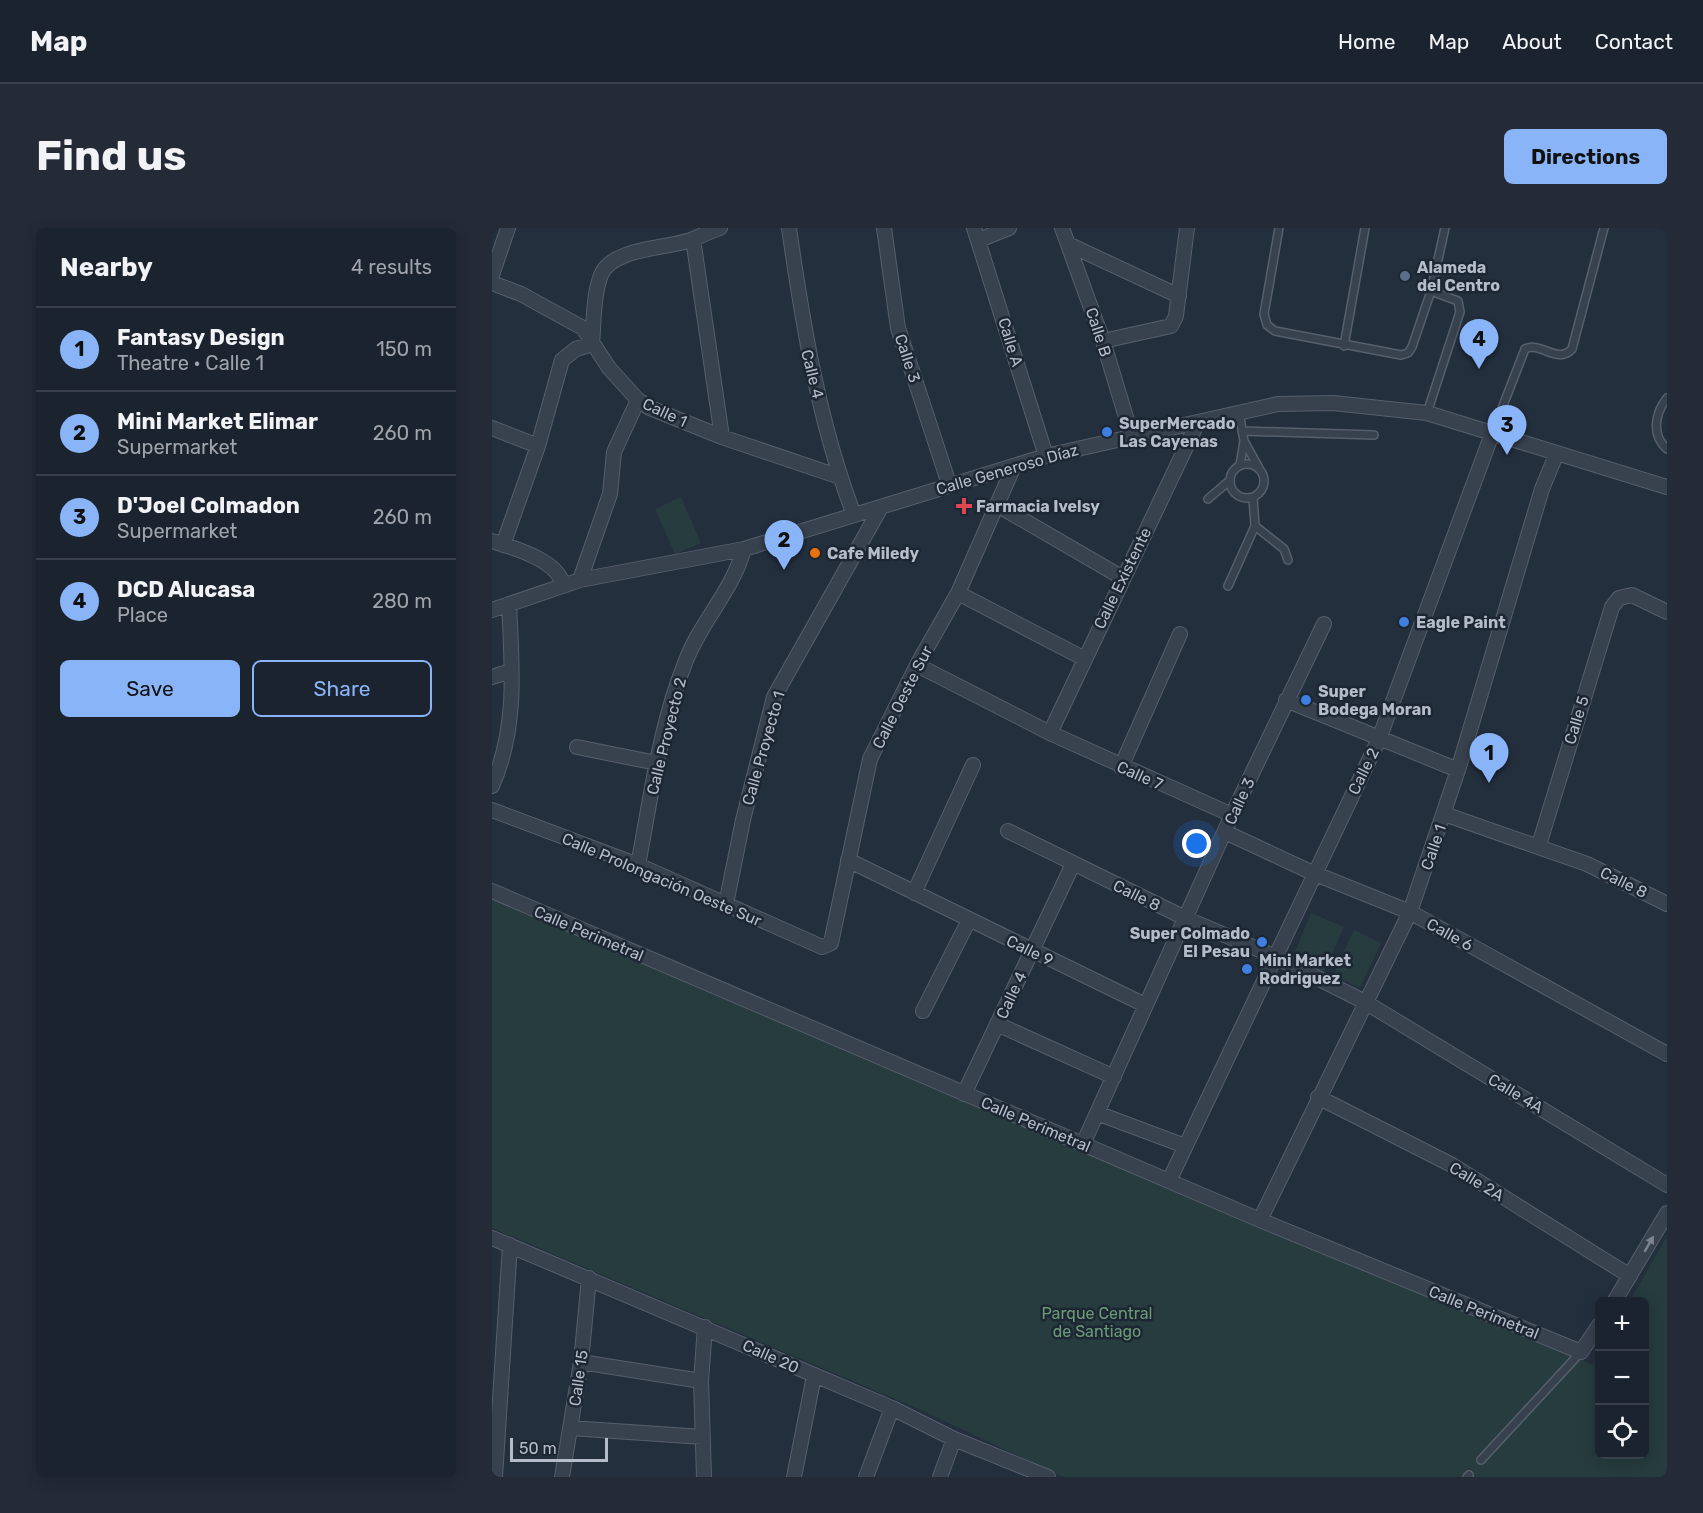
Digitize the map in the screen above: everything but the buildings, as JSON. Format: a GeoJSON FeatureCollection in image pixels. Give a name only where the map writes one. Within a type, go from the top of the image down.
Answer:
{"type":"FeatureCollection","features":[{"type":"Feature","properties":{"kind":"street"},"geometry":{"type":"LineString","coordinates":[[492,276],[504,230],[521,228]]}},
{"type":"Feature","properties":{"kind":"street"},"geometry":{"type":"LineString","coordinates":[[563,585],[558,572],[532,557],[497,543],[538,446],[562,360],[576,349],[592,344],[598,289],[602,273],[612,261],[720,228]]}},
{"type":"Feature","properties":{"kind":"street","name":"Calle 4"},"geometry":{"type":"LineString","coordinates":[[789,228],[804,336],[840,477],[854,515]]}},
{"type":"Feature","properties":{"kind":"street","name":"Calle 3"},"geometry":{"type":"LineString","coordinates":[[884,228],[898,328],[949,484]]}},
{"type":"Feature","properties":{"kind":"street"},"geometry":{"type":"LineString","coordinates":[[977,234],[1009,228]]}},
{"type":"Feature","properties":{"kind":"street","name":"Calle B"},"geometry":{"type":"LineString","coordinates":[[1062,228],[1070,245],[1132,437]]}},
{"type":"Feature","properties":{"kind":"street"},"geometry":{"type":"LineString","coordinates":[[1102,341],[1171,326],[1176,316],[1187,228]]}},
{"type":"Feature","properties":{"kind":"street"},"geometry":{"type":"LineString","coordinates":[[697,234],[722,437]]}},
{"type":"Feature","properties":{"kind":"street","name":"Calle A"},"geometry":{"type":"LineString","coordinates":[[977,234],[1046,456]]}},
{"type":"Feature","properties":{"kind":"street"},"geometry":{"type":"LineString","coordinates":[[1070,245],[1179,296]]}},
{"type":"Feature","properties":{"kind":"street","name":"Calle 1"},"geometry":{"type":"LineString","coordinates":[[492,283],[557,311],[583,328],[592,344],[638,400],[722,437],[840,477]]}},
{"type":"Feature","properties":{"kind":"street"},"geometry":{"type":"LineString","coordinates":[[580,580],[610,494],[614,452],[638,400]]}},
{"type":"Feature","properties":{"kind":"street","name":"Calle Generoso Díaz"},"geometry":{"type":"LineString","coordinates":[[492,610],[580,580],[744,549],[1046,456],[1197,424],[1278,404],[1333,403],[1427,414],[1667,487]]}},
{"type":"Feature","properties":{"kind":"street","name":"Calle Existente"},"geometry":{"type":"LineString","coordinates":[[1050,733],[1083,658],[1197,424]]}},
{"type":"Feature","properties":{"kind":"street"},"geometry":{"type":"LineString","coordinates":[[492,428],[538,446]]}},
{"type":"Feature","properties":{"kind":"street","name":"Calle 2"},"geometry":{"type":"LineString","coordinates":[[1169,1181],[1276,957],[1313,873],[1379,739],[1492,434]]}},
{"type":"Feature","properties":{"kind":"street","name":"Calle 1"},"geometry":{"type":"LineString","coordinates":[[1260,1220],[1410,912],[1458,770],[1542,489],[1556,455]]}},
{"type":"Feature","properties":{"kind":"street","name":"Calle Oeste Sur"},"geometry":{"type":"LineString","coordinates":[[831,943],[870,759],[917,665],[958,593],[999,506],[1014,466]]}},
{"type":"Feature","properties":{"kind":"street"},"geometry":{"type":"LineString","coordinates":[[999,506],[1123,578]]}},
{"type":"Feature","properties":{"kind":"street","name":"Calle Proyecto 1"},"geometry":{"type":"LineString","coordinates":[[726,904],[743,820],[774,697],[880,509]]}},
{"type":"Feature","properties":{"kind":"street","name":"Calle Proyecto 2"},"geometry":{"type":"LineString","coordinates":[[638,866],[657,764],[685,661],[714,608],[732,584],[744,549]]}},
{"type":"Feature","properties":{"kind":"street"},"geometry":{"type":"LineString","coordinates":[[958,593],[1083,658]]}},
{"type":"Feature","properties":{"kind":"street","name":"Calle 5"},"geometry":{"type":"LineString","coordinates":[[1539,845],[1612,607],[1619,598],[1632,595],[1667,612]]}},
{"type":"Feature","properties":{"kind":"street"},"geometry":{"type":"LineString","coordinates":[[492,786],[500,768],[513,703],[509,604]]}},
{"type":"Feature","properties":{"kind":"street","name":"Calle 3"},"geometry":{"type":"LineString","coordinates":[[1083,1144],[1232,815],[1324,624]]}},
{"type":"Feature","properties":{"kind":"street"},"geometry":{"type":"LineString","coordinates":[[1121,766],[1180,634]]}},
{"type":"Feature","properties":{"kind":"street","name":"Calle 7"},"geometry":{"type":"LineString","coordinates":[[917,665],[1050,733],[1232,815]]}},
{"type":"Feature","properties":{"kind":"street"},"geometry":{"type":"LineString","coordinates":[[492,677],[511,671]]}},
{"type":"Feature","properties":{"kind":"street"},"geometry":{"type":"LineString","coordinates":[[1286,700],[1458,770]]}},
{"type":"Feature","properties":{"kind":"street"},"geometry":{"type":"LineString","coordinates":[[577,747],[657,764]]}},
{"type":"Feature","properties":{"kind":"street"},"geometry":{"type":"LineString","coordinates":[[914,893],[973,765]]}},
{"type":"Feature","properties":{"kind":"street","name":"Calle Prolongación Oeste Sur"},"geometry":{"type":"LineString","coordinates":[[492,810],[638,866],[822,947],[831,943]]}},
{"type":"Feature","properties":{"kind":"street","name":"Calle 8"},"geometry":{"type":"LineString","coordinates":[[1444,814],[1539,845],[1587,864],[1667,904]]}},
{"type":"Feature","properties":{"kind":"street","name":"Calle 8"},"geometry":{"type":"LineString","coordinates":[[1008,831],[1185,918],[1276,957],[1365,1002]]}},
{"type":"Feature","properties":{"kind":"street","name":"Calle 6"},"geometry":{"type":"LineString","coordinates":[[1225,832],[1313,873],[1410,912],[1666,1051]]}},
{"type":"Feature","properties":{"kind":"street","name":"Calle 9"},"geometry":{"type":"LineString","coordinates":[[848,860],[1145,1005]]}},
{"type":"Feature","properties":{"kind":"street","name":"Calle 4"},"geometry":{"type":"LineString","coordinates":[[964,1094],[1073,864]]}},
{"type":"Feature","properties":{"kind":"street","name":"Calle Perimetral"},"geometry":{"type":"LineString","coordinates":[[492,891],[1260,1220],[1581,1353]]}},
{"type":"Feature","properties":{"kind":"street"},"geometry":{"type":"LineString","coordinates":[[923,1011],[969,920]]}},
{"type":"Feature","properties":{"kind":"street","name":"Calle 4A"},"geometry":{"type":"LineString","coordinates":[[1365,1002],[1667,1185]]}},
{"type":"Feature","properties":{"kind":"street"},"geometry":{"type":"LineString","coordinates":[[998,1024],[1114,1077]]}},
{"type":"Feature","properties":{"kind":"street","name":"Calle 2A"},"geometry":{"type":"LineString","coordinates":[[1318,1097],[1452,1165],[1630,1276]]}},
{"type":"Feature","properties":{"kind":"street"},"geometry":{"type":"LineString","coordinates":[[1097,1113],[1185,1146]]}},
{"type":"Feature","properties":{"kind":"street"},"geometry":{"type":"LineString","coordinates":[[1617,1297],[1667,1213]]}},
{"type":"Feature","properties":{"kind":"street"},"geometry":{"type":"LineString","coordinates":[[495,1477],[498,1242]]}},
{"type":"Feature","properties":{"kind":"street","name":"Calle 20"},"geometry":{"type":"LineString","coordinates":[[498,1242],[705,1327],[892,1408],[954,1439],[1048,1477]]}},
{"type":"Feature","properties":{"kind":"street","name":"Calle 15"},"geometry":{"type":"LineString","coordinates":[[562,1477],[581,1362],[589,1278]]}},
{"type":"Feature","properties":{"kind":"street"},"geometry":{"type":"LineString","coordinates":[[704,1477],[701,1381],[705,1327]]}},
{"type":"Feature","properties":{"kind":"street"},"geometry":{"type":"LineString","coordinates":[[1581,1353],[1595,1330]]}},
{"type":"Feature","properties":{"kind":"street"},"geometry":{"type":"LineString","coordinates":[[581,1362],[701,1381]]}},
{"type":"Feature","properties":{"kind":"street"},"geometry":{"type":"LineString","coordinates":[[794,1477],[814,1376]]}},
{"type":"Feature","properties":{"kind":"street"},"geometry":{"type":"LineString","coordinates":[[866,1477],[892,1408]]}},
{"type":"Feature","properties":{"kind":"street"},"geometry":{"type":"LineString","coordinates":[[570,1428],[703,1437]]}},
{"type":"Feature","properties":{"kind":"street"},"geometry":{"type":"LineString","coordinates":[[940,1477],[954,1439]]}},
{"type":"Feature","properties":{"kind":"street"},"geometry":{"type":"LineString","coordinates":[[1010,1477],[1015,1463]]}},
{"type":"Feature","properties":{"kind":"lane"},"geometry":{"type":"LineString","coordinates":[[1279,228],[1264,314],[1267,325],[1275,331],[1394,355],[1408,353],[1431,291],[1445,228]]}},
{"type":"Feature","properties":{"kind":"lane"},"geometry":{"type":"LineString","coordinates":[[1344,346],[1365,228]]}},
{"type":"Feature","properties":{"kind":"lane","name":"Calle 2"},"geometry":{"type":"LineString","coordinates":[[1492,434],[1525,349],[1534,347],[1564,355],[1572,349],[1604,228]]}},
{"type":"Feature","properties":{"kind":"lane"},"geometry":{"type":"LineString","coordinates":[[1427,414],[1460,312],[1458,301],[1431,291]]}},
{"type":"Feature","properties":{"kind":"lane"},"geometry":{"type":"LineString","coordinates":[[1667,398],[1656,421],[1659,439],[1667,449]]}},
{"type":"Feature","properties":{"kind":"lane"},"geometry":{"type":"LineString","coordinates":[[1229,481],[1234,493],[1239,497],[1253,497],[1258,494],[1264,482],[1244,441],[1239,412]]}},
{"type":"Feature","properties":{"kind":"lane"},"geometry":{"type":"LineString","coordinates":[[1242,431],[1374,435]]}},
{"type":"Feature","properties":{"kind":"lane"},"geometry":{"type":"LineString","coordinates":[[1240,465],[1244,441]]}},
{"type":"Feature","properties":{"kind":"lane"},"geometry":{"type":"LineString","coordinates":[[1208,499],[1229,481],[1235,469],[1240,465],[1247,464],[1259,469]]}},
{"type":"Feature","properties":{"kind":"lane"},"geometry":{"type":"LineString","coordinates":[[1228,586],[1255,526],[1253,497]]}},
{"type":"Feature","properties":{"kind":"lane"},"geometry":{"type":"LineString","coordinates":[[1255,526],[1284,549],[1288,560]]}},
{"type":"Feature","properties":{"kind":"lane"},"geometry":{"type":"LineString","coordinates":[[1481,1460],[1581,1353]]}},
{"type":"Feature","properties":{"kind":"green space"},"geometry":{"type":"Polygon","coordinates":[[[681,497],[701,543],[675,554],[655,509],[681,497]]]}},
{"type":"Feature","properties":{"kind":"green space","name":"Parque Central de Santiago"},"geometry":{"type":"Polygon","coordinates":[[[492,898],[1594,1365],[1595,1363],[1595,1459],[1649,1459],[1649,1297],[1632,1297],[1667,1236],[1667,1477],[1063,1477],[921,1410],[492,1228],[492,898]]]}},
{"type":"Feature","properties":{"kind":"green space"},"geometry":{"type":"Polygon","coordinates":[[[1311,913],[1344,927],[1324,972],[1292,959],[1311,913]]]}},
{"type":"Feature","properties":{"kind":"green space"},"geometry":{"type":"Polygon","coordinates":[[[1354,930],[1381,943],[1360,988],[1333,975],[1354,930]]]}},
{"type":"Feature","properties":{"kind":"place","name":"Alameda del Centro"},"geometry":{"type":"Point","coordinates":[1405,276]}},
{"type":"Feature","properties":{"kind":"place","name":"DCD Alucasa"},"geometry":{"type":"Point","coordinates":[1479,369]}},
{"type":"Feature","properties":{"kind":"place","name":"SuperMercado Las Cayenas"},"geometry":{"type":"Point","coordinates":[1107,432]}},
{"type":"Feature","properties":{"kind":"place","name":"D'Joel Colmadon"},"geometry":{"type":"Point","coordinates":[1507,455]}},
{"type":"Feature","properties":{"kind":"place","name":"Farmacia Ivelsy"},"geometry":{"type":"Point","coordinates":[964,506]}},
{"type":"Feature","properties":{"kind":"place","name":"Cafe Miledy"},"geometry":{"type":"Point","coordinates":[815,553]}},
{"type":"Feature","properties":{"kind":"place","name":"Mini Market Elimar"},"geometry":{"type":"Point","coordinates":[784,570]}},
{"type":"Feature","properties":{"kind":"place","name":"Eagle Paint"},"geometry":{"type":"Point","coordinates":[1404,622]}},
{"type":"Feature","properties":{"kind":"place","name":"Super Bodega Moran"},"geometry":{"type":"Point","coordinates":[1306,700]}},
{"type":"Feature","properties":{"kind":"place","name":"Fantasy Design"},"geometry":{"type":"Point","coordinates":[1489,783]}},
{"type":"Feature","properties":{"kind":"place","name":"Super Colmado El Pesau"},"geometry":{"type":"Point","coordinates":[1262,942]}},
{"type":"Feature","properties":{"kind":"place","name":"Mini Market Rodriguez"},"geometry":{"type":"Point","coordinates":[1247,969]}}]}
